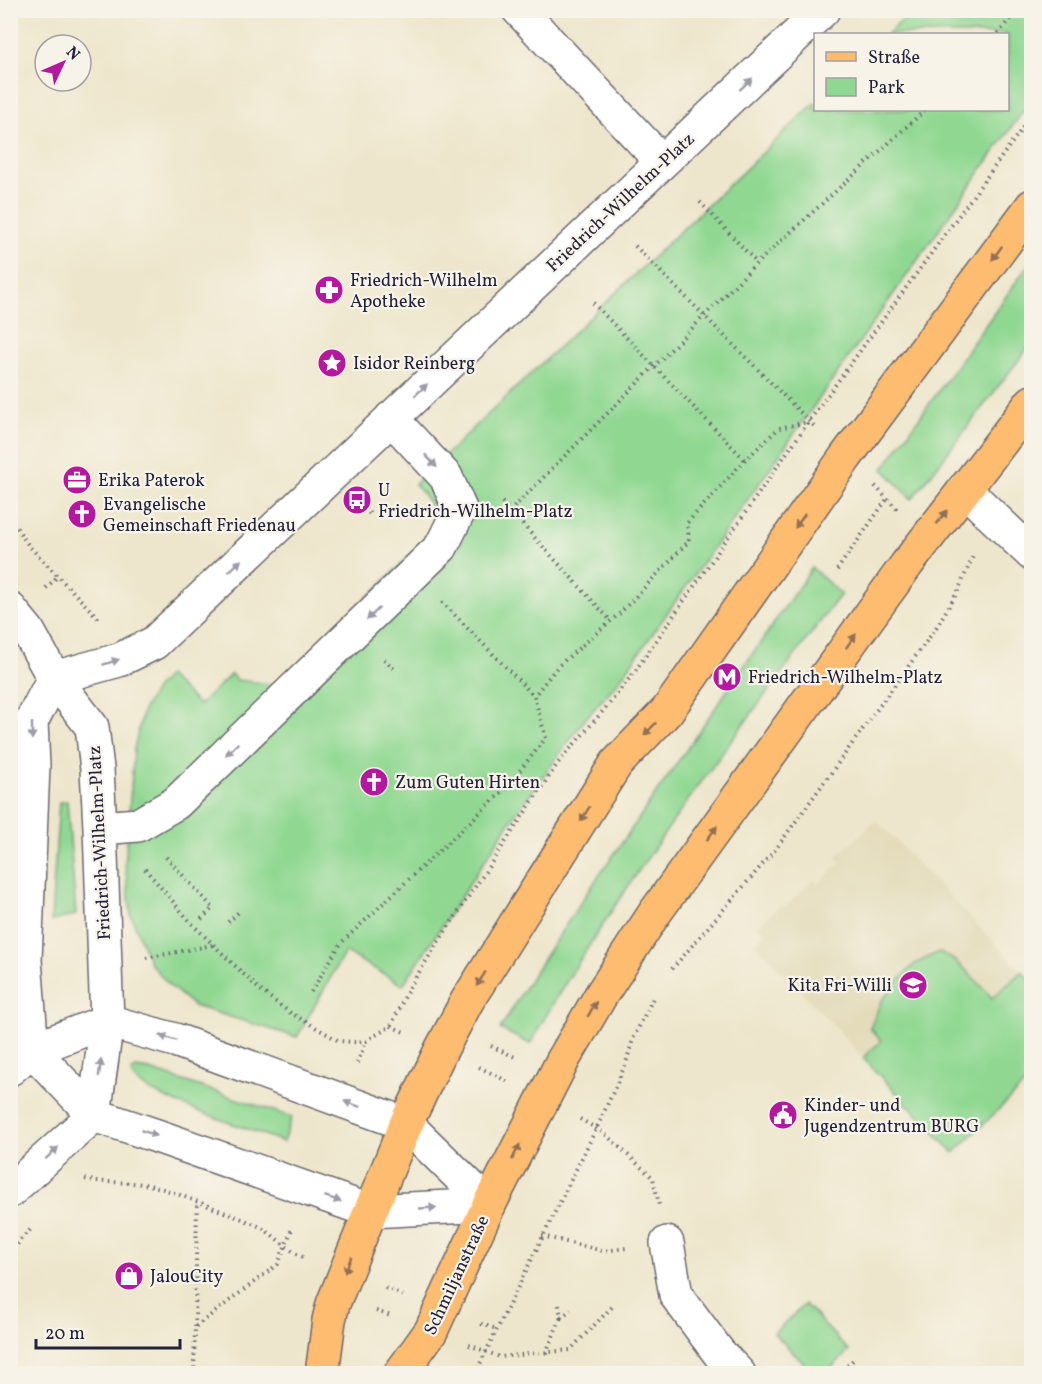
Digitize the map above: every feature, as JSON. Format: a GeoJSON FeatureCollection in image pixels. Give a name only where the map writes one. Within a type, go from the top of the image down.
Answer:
{"type":"FeatureCollection","features":[{"type":"Feature","properties":{"kind":"main road"},"geometry":{"type":"LineString","coordinates":[[322,1374],[333,1304],[406,1124],[467,1001],[616,764],[667,711],[845,458],[1032,206]]}},
{"type":"Feature","properties":{"kind":"main road"},"geometry":{"type":"LineString","coordinates":[[489,1205],[574,1041],[654,914],[907,564],[1032,402]]}},
{"type":"Feature","properties":{"kind":"main road","name":"Schmiljanstraße"},"geometry":{"type":"LineString","coordinates":[[400,1374],[431,1331],[489,1205]]}},
{"type":"Feature","properties":{"kind":"street"},"geometry":{"type":"LineString","coordinates":[[519,10],[662,162]]}},
{"type":"Feature","properties":{"kind":"street","name":"Friedrich-Wilhelm-Platz"},"geometry":{"type":"LineString","coordinates":[[94,1115],[107,1021],[115,827],[97,769],[92,727],[54,678],[119,660],[154,643],[823,10]]}},
{"type":"Feature","properties":{"kind":"street"},"geometry":{"type":"LineString","coordinates":[[115,827],[138,825],[176,803],[441,547],[460,509],[446,477],[391,418]]}},
{"type":"Feature","properties":{"kind":"street"},"geometry":{"type":"LineString","coordinates":[[964,489],[1032,554]]}},
{"type":"Feature","properties":{"kind":"street"},"geometry":{"type":"LineString","coordinates":[[10,609],[28,632],[54,678],[31,722],[33,766],[21,1060]]}},
{"type":"Feature","properties":{"kind":"street"},"geometry":{"type":"LineString","coordinates":[[21,1060],[107,1021],[175,1040],[406,1124],[489,1205]]}},
{"type":"Feature","properties":{"kind":"street"},"geometry":{"type":"LineString","coordinates":[[21,1060],[94,1115],[370,1211],[489,1205]]}},
{"type":"Feature","properties":{"kind":"street"},"geometry":{"type":"LineString","coordinates":[[10,1191],[94,1115]]}},
{"type":"Feature","properties":{"kind":"street"},"geometry":{"type":"LineString","coordinates":[[667,1243],[676,1294],[719,1353],[739,1374]]}},
{"type":"Feature","properties":{"kind":"path"},"geometry":{"type":"LineString","coordinates":[[999,33],[1017,10]]}},
{"type":"Feature","properties":{"kind":"path"},"geometry":{"type":"LineString","coordinates":[[506,516],[758,262],[924,111]]}},
{"type":"Feature","properties":{"kind":"path"},"geometry":{"type":"LineString","coordinates":[[115,827],[146,870],[193,925],[260,990],[289,1012],[339,1041],[366,1041],[391,1026],[410,988],[437,944],[558,763],[633,674],[809,421],[1032,115]]}},
{"type":"Feature","properties":{"kind":"path"},"geometry":{"type":"LineString","coordinates":[[700,201],[758,262]]}},
{"type":"Feature","properties":{"kind":"path"},"geometry":{"type":"LineString","coordinates":[[644,255],[814,426]]}},
{"type":"Feature","properties":{"kind":"path"},"geometry":{"type":"LineString","coordinates":[[593,303],[745,460]]}},
{"type":"Feature","properties":{"kind":"path"},"geometry":{"type":"LineString","coordinates":[[534,696],[558,666],[611,621],[689,541],[687,524],[745,460],[779,428],[809,421]]}},
{"type":"Feature","properties":{"kind":"path"},"geometry":{"type":"LineString","coordinates":[[872,484],[901,513]]}},
{"type":"Feature","properties":{"kind":"path"},"geometry":{"type":"LineString","coordinates":[[495,494],[611,621]]}},
{"type":"Feature","properties":{"kind":"path"},"geometry":{"type":"LineString","coordinates":[[837,570],[886,499]]}},
{"type":"Feature","properties":{"kind":"path"},"geometry":{"type":"LineString","coordinates":[[357,500],[370,514]]}},
{"type":"Feature","properties":{"kind":"path"},"geometry":{"type":"LineString","coordinates":[[10,518],[29,546]]}},
{"type":"Feature","properties":{"kind":"path"},"geometry":{"type":"LineString","coordinates":[[670,971],[776,849],[838,764],[934,631],[957,594],[976,550]]}},
{"type":"Feature","properties":{"kind":"path"},"geometry":{"type":"LineString","coordinates":[[311,992],[340,943],[505,789],[546,738],[534,696],[437,597]]}},
{"type":"Feature","properties":{"kind":"path"},"geometry":{"type":"LineString","coordinates":[[228,922],[240,910]]}},
{"type":"Feature","properties":{"kind":"path"},"geometry":{"type":"LineString","coordinates":[[140,960],[213,945]]}},
{"type":"Feature","properties":{"kind":"path"},"geometry":{"type":"LineString","coordinates":[[475,1374],[597,1128],[626,1063],[633,1039],[657,991]]}},
{"type":"Feature","properties":{"kind":"path"},"geometry":{"type":"LineString","coordinates":[[491,1046],[522,1060]]}},
{"type":"Feature","properties":{"kind":"path"},"geometry":{"type":"LineString","coordinates":[[478,1067],[510,1082]]}},
{"type":"Feature","properties":{"kind":"path"},"geometry":{"type":"LineString","coordinates":[[575,1114],[584,1122],[597,1128],[653,1178]]}},
{"type":"Feature","properties":{"kind":"path"},"geometry":{"type":"LineString","coordinates":[[98,1182],[150,1185],[170,1191],[253,1223],[286,1245]]}},
{"type":"Feature","properties":{"kind":"path"},"geometry":{"type":"LineString","coordinates":[[194,1374],[197,1202]]}},
{"type":"Feature","properties":{"kind":"path"},"geometry":{"type":"LineString","coordinates":[[10,1254],[34,1226]]}},
{"type":"Feature","properties":{"kind":"path"},"geometry":{"type":"LineString","coordinates":[[542,1236],[603,1251]]}},
{"type":"Feature","properties":{"kind":"path"},"geometry":{"type":"LineString","coordinates":[[195,1327],[278,1264]]}},
{"type":"Feature","properties":{"kind":"path"},"geometry":{"type":"LineString","coordinates":[[381,1287],[409,1297]]}},
{"type":"Feature","properties":{"kind":"path"},"geometry":{"type":"LineString","coordinates":[[546,1353],[561,1317],[559,1305]]}},
{"type":"Feature","properties":{"kind":"path"},"geometry":{"type":"LineString","coordinates":[[461,1342],[500,1357],[570,1350],[614,1305]]}},
{"type":"Feature","properties":{"kind":"path"},"geometry":{"type":"LineString","coordinates":[[372,1310],[398,1318]]}},
{"type":"Feature","properties":{"kind":"path"},"geometry":{"type":"LineString","coordinates":[[561,1317],[572,1310]]}},
{"type":"Feature","properties":{"kind":"path"},"geometry":{"type":"LineString","coordinates":[[472,1321],[497,1329]]}},
{"type":"Feature","properties":{"kind":"path"},"geometry":{"type":"LineString","coordinates":[[839,1374],[855,1358]]}},
{"type":"Feature","properties":{"kind":"shaded area","name":"Kita Fri-Willi"},"geometry":{"type":"Polygon","coordinates":[[[876,820],[1031,981],[1031,1078],[954,1153],[755,943],[765,933],[758,926],[782,904],[785,907],[813,880],[818,884],[841,862],[836,857],[876,820]]]}},
{"type":"Feature","properties":{"kind":"green space"},"geometry":{"type":"Polygon","coordinates":[[[913,11],[1031,11],[1031,100],[619,681],[586,718],[516,813],[403,985],[345,952],[297,1037],[194,1006],[169,985],[150,963],[131,915],[125,864],[134,749],[143,711],[156,688],[168,676],[199,705],[231,674],[237,680],[277,685],[431,534],[435,525],[434,512],[415,484],[814,104],[814,111],[1009,111],[1009,33],[888,33],[913,11]]]}},
{"type":"Feature","properties":{"kind":"green space"},"geometry":{"type":"Polygon","coordinates":[[[1031,261],[1031,344],[912,499],[883,469],[1031,261]]]}},
{"type":"Feature","properties":{"kind":"green space"},"geometry":{"type":"Polygon","coordinates":[[[812,568],[841,594],[654,848],[578,963],[530,1044],[500,1029],[581,902],[812,568]]]}},
{"type":"Feature","properties":{"kind":"green space"},"geometry":{"type":"Polygon","coordinates":[[[67,801],[76,915],[51,921],[59,802],[67,801]]]}},
{"type":"Feature","properties":{"kind":"green space"},"geometry":{"type":"Polygon","coordinates":[[[939,952],[961,966],[992,998],[1022,971],[1031,981],[1031,1078],[954,1153],[863,1058],[881,1041],[870,1028],[881,1002],[915,964],[939,952]]]}},
{"type":"Feature","properties":{"kind":"green space"},"geometry":{"type":"Polygon","coordinates":[[[136,1068],[150,1070],[292,1117],[283,1142],[177,1103],[140,1085],[133,1077],[132,1072],[136,1068]]]}},
{"type":"Feature","properties":{"kind":"green space"},"geometry":{"type":"Polygon","coordinates":[[[805,1304],[849,1351],[826,1373],[813,1373],[774,1333],[805,1304]]]}},
{"type":"Feature","properties":{"kind":"place","name":"Friedrich-Wilhelm Apotheke"},"geometry":{"type":"Point","coordinates":[329,290]}},
{"type":"Feature","properties":{"kind":"place","name":"Isidor Reinberg"},"geometry":{"type":"Point","coordinates":[332,363]}},
{"type":"Feature","properties":{"kind":"place","name":"Erika Paterok"},"geometry":{"type":"Point","coordinates":[77,480]}},
{"type":"Feature","properties":{"kind":"place","name":"U Friedrich-Wilhelm-Platz"},"geometry":{"type":"Point","coordinates":[357,500]}},
{"type":"Feature","properties":{"kind":"place","name":"Evangelische Gemeinschaft Friedenau"},"geometry":{"type":"Point","coordinates":[82,514]}},
{"type":"Feature","properties":{"kind":"place","name":"Friedrich-Wilhelm-Platz"},"geometry":{"type":"Point","coordinates":[727,677]}},
{"type":"Feature","properties":{"kind":"place","name":"Zum Guten Hirten"},"geometry":{"type":"Point","coordinates":[374,782]}},
{"type":"Feature","properties":{"kind":"place","name":"Kita Fri-Willi"},"geometry":{"type":"Point","coordinates":[913,985]}},
{"type":"Feature","properties":{"kind":"place","name":"Kinder- und Jugendzentrum BURG"},"geometry":{"type":"Point","coordinates":[783,1115]}},
{"type":"Feature","properties":{"kind":"place","name":"JalouCity"},"geometry":{"type":"Point","coordinates":[129,1276]}}]}
